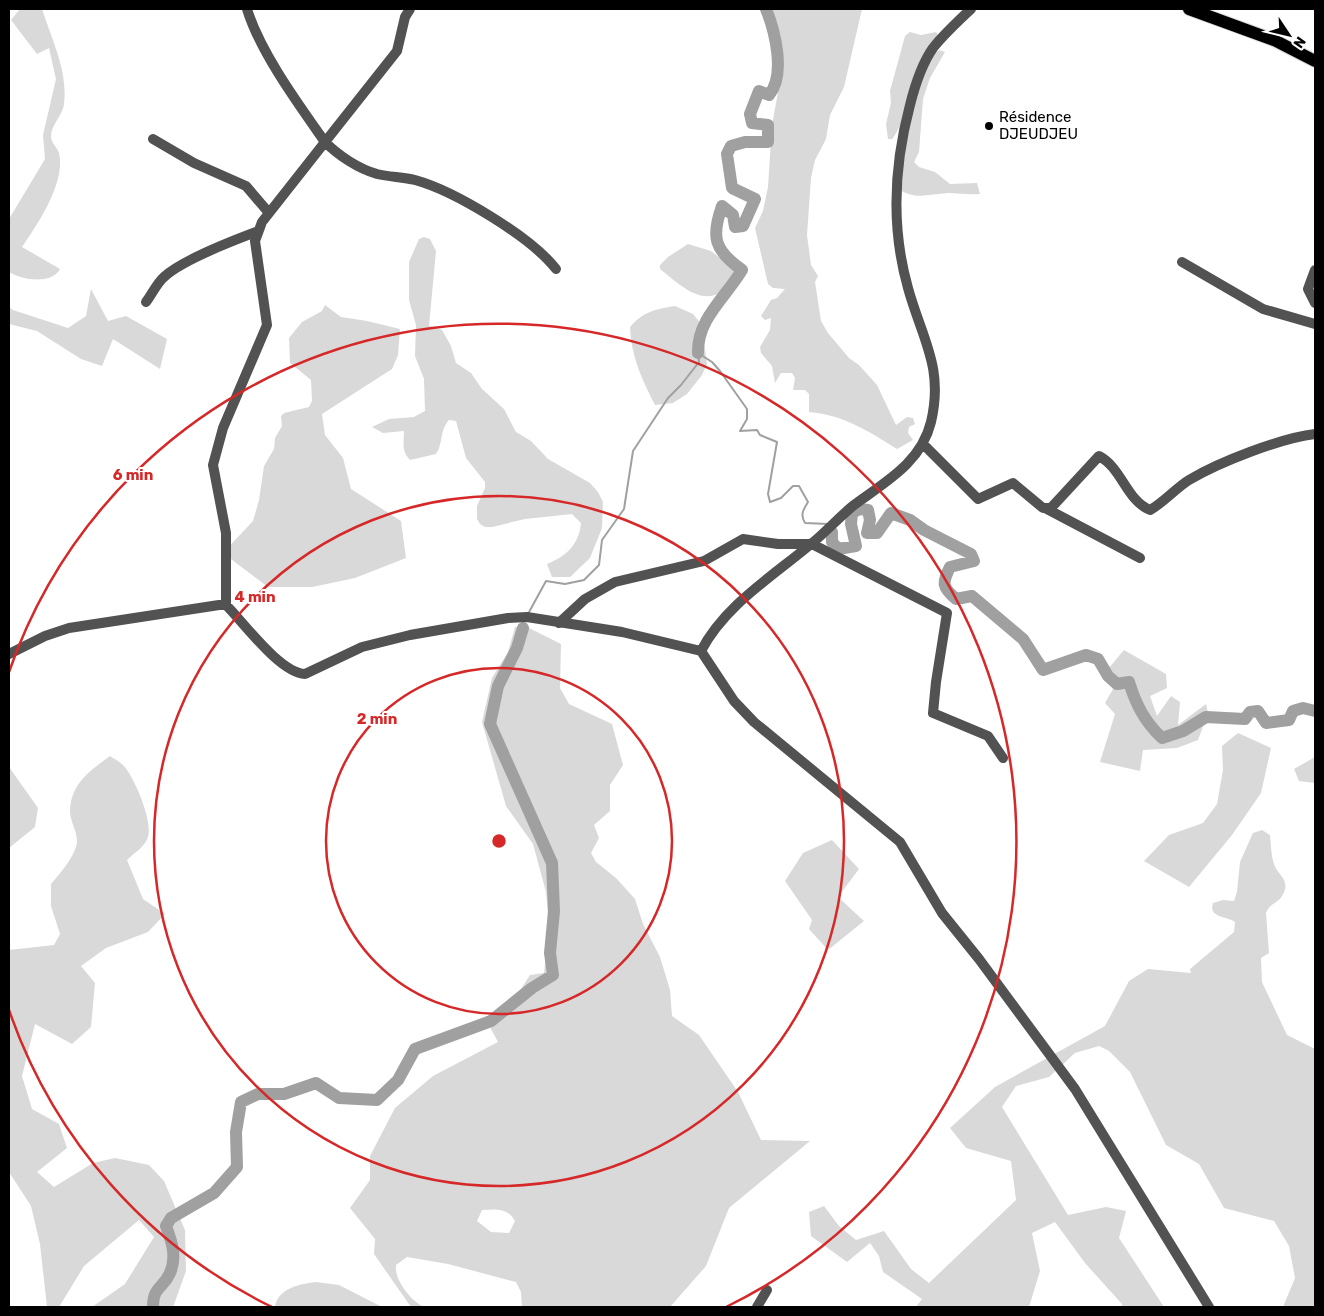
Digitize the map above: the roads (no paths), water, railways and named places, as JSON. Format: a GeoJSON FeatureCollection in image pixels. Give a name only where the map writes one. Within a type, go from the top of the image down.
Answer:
{"type":"FeatureCollection","features":[{"type":"Feature","properties":{"kind":"main road"},"geometry":{"type":"LineString","coordinates":[[1189,9],[1274,40],[1315,61]]}},
{"type":"Feature","properties":{"kind":"street"},"geometry":{"type":"LineString","coordinates":[[247,9],[257,35],[268,55],[325,142],[350,161],[376,174],[416,181],[466,201],[539,251],[556,269]]}},
{"type":"Feature","properties":{"kind":"street"},"geometry":{"type":"LineString","coordinates":[[410,9],[405,17],[397,51],[256,232],[255,241],[267,325],[223,428],[213,466],[226,532],[226,605],[279,663],[296,674],[305,674],[362,647],[410,635],[508,618],[527,617],[622,632],[701,651],[734,701],[754,722],[900,842],[942,913],[979,959],[1075,1089],[1209,1307]]}},
{"type":"Feature","properties":{"kind":"street"},"geometry":{"type":"LineString","coordinates":[[701,651],[718,625],[740,602],[812,544],[852,508],[902,470],[923,444],[936,401],[936,380],[934,367],[900,261],[897,212],[900,155],[905,124],[920,72],[933,48],[970,9]]}},
{"type":"Feature","properties":{"kind":"street"},"geometry":{"type":"LineString","coordinates":[[153,139],[194,163],[246,186],[269,213]]}},
{"type":"Feature","properties":{"kind":"street"},"geometry":{"type":"LineString","coordinates":[[146,302],[164,276],[226,243],[256,232]]}},
{"type":"Feature","properties":{"kind":"street"},"geometry":{"type":"LineString","coordinates":[[1182,262],[1263,309],[1315,324]]}},
{"type":"Feature","properties":{"kind":"street"},"geometry":{"type":"LineString","coordinates":[[1315,270],[1308,289],[1315,303]]}},
{"type":"Feature","properties":{"kind":"street"},"geometry":{"type":"LineString","coordinates":[[1047,509],[1052,508],[1099,456],[1114,469],[1136,500],[1150,510],[1172,491],[1207,470],[1297,436],[1315,434]]}},
{"type":"Feature","properties":{"kind":"street"},"geometry":{"type":"LineString","coordinates":[[923,444],[978,499],[1013,483],[1047,509],[1140,558]]}},
{"type":"Feature","properties":{"kind":"street"},"geometry":{"type":"LineString","coordinates":[[559,623],[585,599],[615,582],[704,562],[744,539],[778,544],[812,544],[947,613],[933,713],[988,736],[1003,758]]}},
{"type":"Feature","properties":{"kind":"street"},"geometry":{"type":"LineString","coordinates":[[9,654],[45,636],[69,628],[191,608],[226,605]]}},
{"type":"Feature","properties":{"kind":"street"},"geometry":{"type":"LineString","coordinates":[[757,1307],[767,1290]]}},
{"type":"Feature","properties":{"kind":"waterway"},"geometry":{"type":"LineString","coordinates":[[698,353],[702,329],[707,319],[742,270],[726,256],[717,242],[717,226],[722,206],[733,215],[735,227],[743,226],[755,199],[732,188],[727,154],[731,146],[745,142],[768,142],[768,125],[752,123],[750,114],[759,91],[769,95],[777,76],[777,53],[773,29],[766,9]]}},
{"type":"Feature","properties":{"kind":"waterway"},"geometry":{"type":"LineString","coordinates":[[698,353],[712,362],[720,371],[747,409],[747,419],[740,431],[757,430],[760,435],[777,442],[768,494],[770,502],[781,498],[793,486],[799,486],[808,502],[803,512],[805,523],[828,524]]}},
{"type":"Feature","properties":{"kind":"waterway"},"geometry":{"type":"LineString","coordinates":[[528,614],[546,581],[565,584],[584,580],[599,565],[602,540],[624,509],[633,451],[668,398],[699,362],[698,353]]}},
{"type":"Feature","properties":{"kind":"waterway"},"geometry":{"type":"LineString","coordinates":[[832,532],[832,542],[838,549],[856,546],[851,524],[852,513],[860,509],[868,510],[870,520],[867,533],[877,533],[891,513],[910,520],[924,530],[971,554],[974,561],[950,567],[945,584],[951,595],[956,599],[972,596],[1023,639],[1043,670],[1086,655],[1098,659],[1108,676],[1117,684],[1129,682],[1142,713],[1162,738],[1183,731],[1206,717],[1245,719],[1250,712],[1258,711],[1266,723],[1289,720],[1293,711],[1303,708],[1315,711]]}},
{"type":"Feature","properties":{"kind":"waterway"},"geometry":{"type":"LineString","coordinates":[[153,1307],[155,1295],[170,1273],[173,1261],[172,1244],[166,1226],[171,1218],[214,1193],[237,1167],[236,1132],[241,1102],[258,1094],[284,1094],[316,1083],[339,1098],[377,1100],[398,1080],[415,1049],[491,1021],[532,988],[553,975],[550,953],[554,911],[552,863],[490,724],[498,686],[517,648],[523,628]]}},
{"type":"Feature","properties":{"kind":"place","name":"Résidence DJEUDJEU"},"geometry":{"type":"Point","coordinates":[989,126]}}]}
